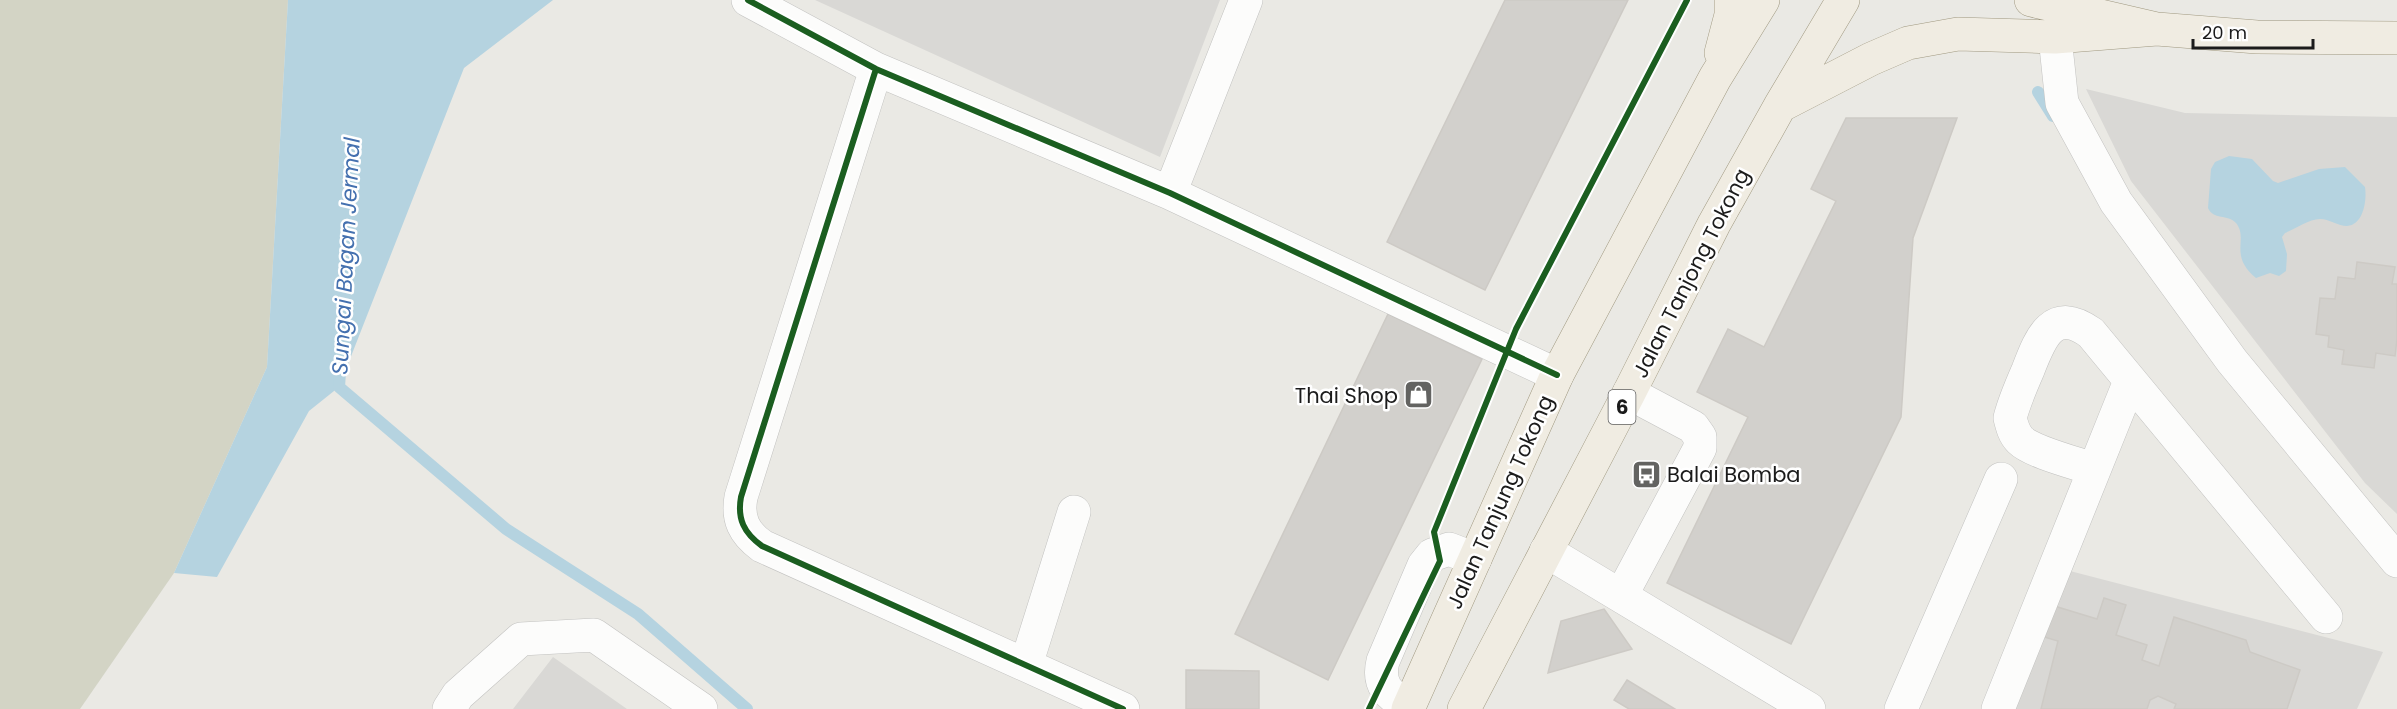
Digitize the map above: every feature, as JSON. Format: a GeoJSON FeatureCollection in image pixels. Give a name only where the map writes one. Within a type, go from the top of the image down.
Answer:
{"type":"FeatureCollection","features":[{"type":"Feature","properties":{"kind":"main road"},"geometry":{"type":"LineString","coordinates":[[1715,78],[1731,15],[1731,0]]}},
{"type":"Feature","properties":{"kind":"main road"},"geometry":{"type":"LineString","coordinates":[[1715,78],[1763,0]]}},
{"type":"Feature","properties":{"kind":"main road","name":"Jalan Tanjong Tokong"},"geometry":{"type":"LineString","coordinates":[[1464,709],[1629,393],[1714,224],[1843,0]]}},
{"type":"Feature","properties":{"kind":"main road"},"geometry":{"type":"LineString","coordinates":[[2031,0],[2157,29],[2257,37],[2397,38]]}},
{"type":"Feature","properties":{"kind":"main road"},"geometry":{"type":"LineString","coordinates":[[1780,106],[1871,59],[1908,43],[1958,34],[2055,37],[2157,29]]}},
{"type":"Feature","properties":{"kind":"main road","name":"Jalan Tanjung Tokong"},"geometry":{"type":"LineString","coordinates":[[1409,707],[1557,375],[1715,78]]}},
{"type":"Feature","properties":{"kind":"street"},"geometry":{"type":"LineString","coordinates":[[748,0],[876,69],[1170,194],[1557,375]]}},
{"type":"Feature","properties":{"kind":"street"},"geometry":{"type":"LineString","coordinates":[[1170,194],[1246,0]]}},
{"type":"Feature","properties":{"kind":"street"},"geometry":{"type":"LineString","coordinates":[[2055,37],[2062,103],[2116,201],[2232,361],[2397,561]]}},
{"type":"Feature","properties":{"kind":"street"},"geometry":{"type":"LineString","coordinates":[[876,69],[741,497],[739,512],[742,525],[750,537],[762,546],[1123,709]]}},
{"type":"Feature","properties":{"kind":"street"},"geometry":{"type":"LineString","coordinates":[[2093,469],[2030,447],[2020,440],[2013,430],[2010,418],[2040,340],[2049,328],[2063,322],[2078,324],[2091,333],[2326,617]]}},
{"type":"Feature","properties":{"kind":"street"},"geometry":{"type":"LineString","coordinates":[[1998,709],[2130,381]]}},
{"type":"Feature","properties":{"kind":"street"},"geometry":{"type":"LineString","coordinates":[[1621,596],[1700,448],[1700,437],[1693,427],[1629,393]]}},
{"type":"Feature","properties":{"kind":"street"},"geometry":{"type":"LineString","coordinates":[[1901,709],[2001,479]]}},
{"type":"Feature","properties":{"kind":"street"},"geometry":{"type":"LineString","coordinates":[[1026,665],[1074,512]]}},
{"type":"Feature","properties":{"kind":"street"},"geometry":{"type":"LineString","coordinates":[[1409,707],[1389,694],[1380,672],[1425,565],[1432,555],[1449,549],[1475,559]]}},
{"type":"Feature","properties":{"kind":"street"},"geometry":{"type":"LineString","coordinates":[[1546,551],[1809,709]]}},
{"type":"Feature","properties":{"kind":"street"},"geometry":{"type":"LineString","coordinates":[[449,709],[458,696],[521,639],[594,635],[701,709]]}},
{"type":"Feature","properties":{"kind":"shaded area"},"geometry":{"type":"Polygon","coordinates":[[[0,0],[288,0],[267,367],[174,573],[80,709],[0,709],[0,0]]]}},
{"type":"Feature","properties":{"kind":"shaded area"},"geometry":{"type":"Polygon","coordinates":[[[815,0],[1220,0],[1160,157],[815,0]]]}},
{"type":"Feature","properties":{"kind":"shaded area"},"geometry":{"type":"Polygon","coordinates":[[[2086,89],[2185,113],[2397,117],[2397,514],[2365,483],[2131,181],[2086,89]]]}},
{"type":"Feature","properties":{"kind":"shaded area"},"geometry":{"type":"Polygon","coordinates":[[[2043,564],[2383,652],[2357,709],[1996,709],[2043,564]]]}},
{"type":"Feature","properties":{"kind":"shaded area"},"geometry":{"type":"Polygon","coordinates":[[[553,657],[627,709],[513,709],[553,657]]]}},
{"type":"Feature","properties":{"kind":"water"},"geometry":{"type":"Polygon","coordinates":[[[288,0],[553,0],[464,68],[339,387],[309,411],[217,577],[174,573],[267,367],[288,0]]]}},
{"type":"Feature","properties":{"kind":"water"},"geometry":{"type":"Polygon","coordinates":[[[2229,156],[2252,159],[2273,181],[2278,183],[2319,169],[2345,167],[2365,187],[2365,204],[2361,216],[2353,225],[2340,225],[2316,219],[2285,233],[2282,237],[2287,254],[2286,271],[2279,276],[2270,273],[2256,278],[2243,262],[2241,235],[2236,223],[2213,214],[2208,208],[2211,169],[2215,162],[2229,156]]]}},
{"type":"Feature","properties":{"kind":"building"},"geometry":{"type":"Polygon","coordinates":[[[1505,0],[1628,0],[1485,290],[1387,242],[1505,0]]]}},
{"type":"Feature","properties":{"kind":"building"},"geometry":{"type":"Polygon","coordinates":[[[1846,118],[1957,118],[1913,238],[1901,417],[1791,644],[1667,583],[1748,417],[1697,392],[1728,329],[1764,347],[1836,201],[1811,189],[1846,118]]]}},
{"type":"Feature","properties":{"kind":"building"},"geometry":{"type":"Polygon","coordinates":[[[2357,262],[2395,267],[2392,284],[2397,284],[2395,356],[2376,353],[2374,368],[2342,364],[2344,350],[2328,347],[2329,336],[2316,334],[2320,298],[2335,299],[2338,277],[2355,279],[2357,262]]]}},
{"type":"Feature","properties":{"kind":"building"},"geometry":{"type":"Polygon","coordinates":[[[1388,314],[1482,359],[1328,680],[1235,634],[1388,314]]]}},
{"type":"Feature","properties":{"kind":"building"},"geometry":{"type":"Polygon","coordinates":[[[2104,598],[2126,605],[2116,635],[2147,645],[2142,660],[2159,666],[2174,617],[2246,640],[2250,652],[2300,670],[2287,709],[2174,709],[2176,704],[2158,696],[2150,700],[2147,709],[2041,709],[2058,641],[2041,636],[2051,605],[2097,619],[2104,598]]]}},
{"type":"Feature","properties":{"kind":"building"},"geometry":{"type":"Polygon","coordinates":[[[1604,609],[1632,649],[1548,673],[1561,621],[1604,609]]]}},
{"type":"Feature","properties":{"kind":"building"},"geometry":{"type":"Polygon","coordinates":[[[1186,670],[1259,671],[1259,709],[1186,709],[1186,670]]]}},
{"type":"Feature","properties":{"kind":"building"},"geometry":{"type":"Polygon","coordinates":[[[1627,680],[1675,709],[1629,709],[1614,700],[1627,680]]]}},
{"type":"Feature","properties":{"kind":"waterway"},"geometry":{"type":"LineString","coordinates":[[2038,92],[2053,116]]}},
{"type":"Feature","properties":{"kind":"waterway","name":"Sungai Bagan Jermal"},"geometry":{"type":"LineString","coordinates":[[340,372],[339,387],[506,529],[638,614],[747,709]]}},
{"type":"Feature","properties":{"kind":"cycle path"},"geometry":{"type":"LineString","coordinates":[[748,0],[876,69],[1170,193],[1557,375]]}},
{"type":"Feature","properties":{"kind":"cycle path"},"geometry":{"type":"LineString","coordinates":[[1369,709],[1440,561],[1434,532],[1516,329],[1687,0]]}},
{"type":"Feature","properties":{"kind":"cycle path"},"geometry":{"type":"LineString","coordinates":[[876,69],[741,497],[740,512],[743,525],[746,531],[762,546],[1123,709]]}},
{"type":"Feature","properties":{"kind":"place","name":"Thai Shop"},"geometry":{"type":"Point","coordinates":[1419,395]}},
{"type":"Feature","properties":{"kind":"place","name":"Balai Bomba"},"geometry":{"type":"Point","coordinates":[1646,474]}}]}
